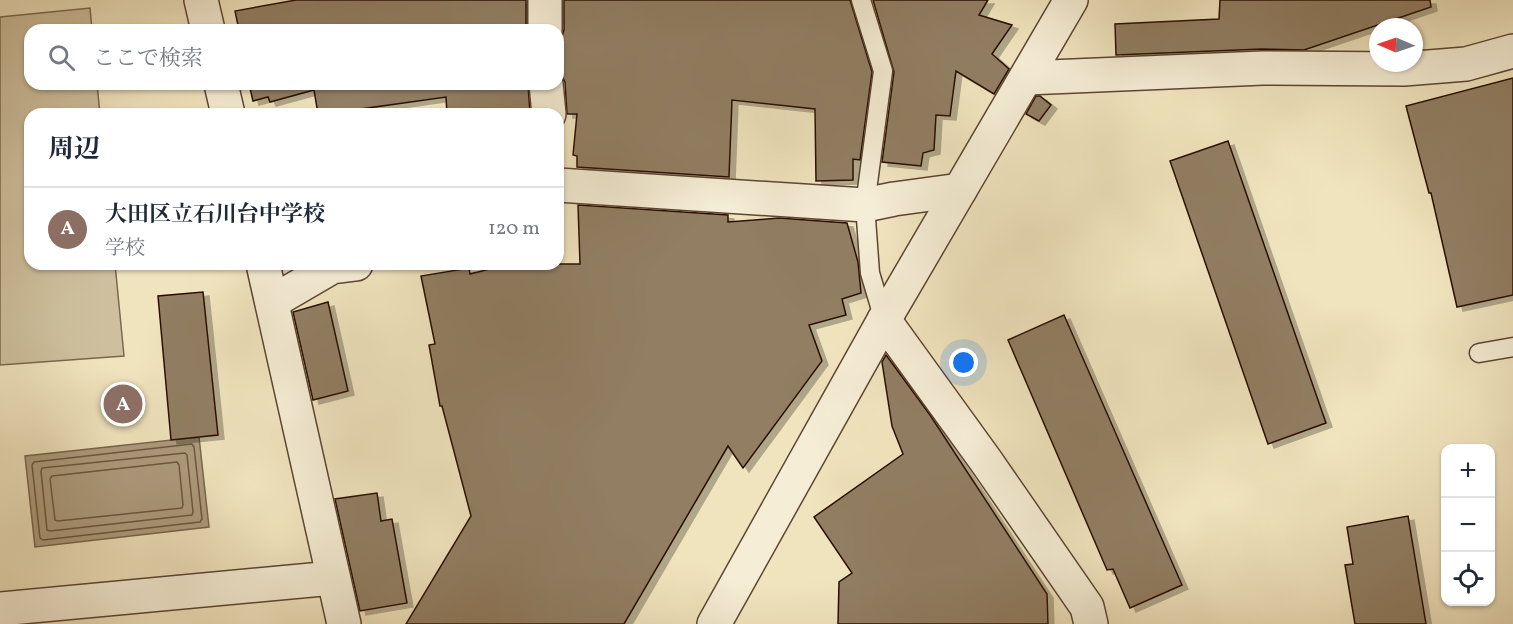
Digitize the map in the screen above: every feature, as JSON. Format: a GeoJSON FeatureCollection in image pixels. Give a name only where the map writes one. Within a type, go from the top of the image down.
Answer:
{"type":"FeatureCollection","features":[{"type":"Feature","properties":{"kind":"street"},"geometry":{"type":"LineString","coordinates":[[201,0],[207,24]]}},
{"type":"Feature","properties":{"kind":"street"},"geometry":{"type":"LineString","coordinates":[[545,24],[546,0]]}},
{"type":"Feature","properties":{"kind":"street"},"geometry":{"type":"LineString","coordinates":[[714,624],[884,321],[1071,0]]}},
{"type":"Feature","properties":{"kind":"street"},"geometry":{"type":"LineString","coordinates":[[1026,78],[1263,68],[1404,69],[1466,64],[1513,51]]}},
{"type":"Feature","properties":{"kind":"street"},"geometry":{"type":"LineString","coordinates":[[222,90],[226,108]]}},
{"type":"Feature","properties":{"kind":"street"},"geometry":{"type":"LineString","coordinates":[[547,90],[548,108]]}},
{"type":"Feature","properties":{"kind":"street"},"geometry":{"type":"LineString","coordinates":[[564,185],[865,205],[894,198],[960,190]]}},
{"type":"Feature","properties":{"kind":"street"},"geometry":{"type":"LineString","coordinates":[[264,270],[344,624]]}},
{"type":"Feature","properties":{"kind":"street"},"geometry":{"type":"LineString","coordinates":[[272,302],[327,270]]}},
{"type":"Feature","properties":{"kind":"street"},"geometry":{"type":"LineString","coordinates":[[884,321],[986,461],[1087,607],[1091,624]]}},
{"type":"Feature","properties":{"kind":"street"},"geometry":{"type":"LineString","coordinates":[[0,609],[333,578]]}},
{"type":"Feature","properties":{"kind":"lane"},"geometry":{"type":"LineString","coordinates":[[861,0],[884,71],[865,205],[870,273],[884,321]]}},
{"type":"Feature","properties":{"kind":"lane"},"geometry":{"type":"LineString","coordinates":[[1479,353],[1513,347]]}},
{"type":"Feature","properties":{"kind":"shaded area"},"geometry":{"type":"Polygon","coordinates":[[[90,8],[91,24],[24,24],[24,90],[98,90],[99,108],[24,108],[24,270],[116,270],[124,356],[0,365],[0,17],[90,8]]]}},
{"type":"Feature","properties":{"kind":"water"},"geometry":{"type":"Polygon","coordinates":[[[199,437],[209,527],[35,547],[25,456],[199,437]]]}},
{"type":"Feature","properties":{"kind":"building"},"geometry":{"type":"Polygon","coordinates":[[[296,0],[526,0],[526,24],[238,24],[235,11],[296,0]]]}},
{"type":"Feature","properties":{"kind":"building"},"geometry":{"type":"Polygon","coordinates":[[[564,0],[850,0],[872,72],[860,160],[853,159],[853,180],[816,181],[815,109],[732,100],[729,177],[577,167],[577,156],[573,155],[577,114],[567,114],[564,80],[564,0]]]}},
{"type":"Feature","properties":{"kind":"building"},"geometry":{"type":"Polygon","coordinates":[[[873,0],[988,0],[979,15],[1012,25],[992,54],[1009,69],[994,94],[956,71],[950,116],[936,115],[934,150],[923,153],[921,166],[882,162],[894,72],[873,0]]]}},
{"type":"Feature","properties":{"kind":"building"},"geometry":{"type":"Polygon","coordinates":[[[1220,0],[1430,0],[1431,7],[1399,18],[1369,18],[1369,28],[1304,50],[1262,49],[1116,55],[1115,24],[1219,19],[1220,0]]]}},
{"type":"Feature","properties":{"kind":"building"},"geometry":{"type":"Polygon","coordinates":[[[1513,78],[1513,295],[1457,307],[1431,193],[1429,193],[1406,106],[1513,78]]]}},
{"type":"Feature","properties":{"kind":"building"},"geometry":{"type":"Polygon","coordinates":[[[250,90],[314,90],[270,102],[268,97],[253,101],[250,90]]]}},
{"type":"Feature","properties":{"kind":"building"},"geometry":{"type":"Polygon","coordinates":[[[314,90],[528,90],[530,108],[447,108],[446,97],[368,108],[317,108],[314,90]]]}},
{"type":"Feature","properties":{"kind":"building"},"geometry":{"type":"Polygon","coordinates":[[[1036,96],[1040,96],[1051,105],[1039,121],[1026,114],[1036,96]]]}},
{"type":"Feature","properties":{"kind":"building"},"geometry":{"type":"Polygon","coordinates":[[[1228,141],[1326,423],[1268,444],[1170,161],[1228,141]]]}},
{"type":"Feature","properties":{"kind":"building"},"geometry":{"type":"Polygon","coordinates":[[[578,205],[728,215],[728,222],[779,218],[847,223],[858,262],[861,293],[842,299],[846,315],[809,325],[822,361],[743,468],[728,446],[624,624],[406,624],[471,516],[442,406],[440,406],[429,345],[435,344],[421,276],[457,270],[469,270],[470,274],[486,270],[564,270],[564,264],[580,264],[578,205]]]}},
{"type":"Feature","properties":{"kind":"building"},"geometry":{"type":"Polygon","coordinates":[[[203,292],[218,435],[171,440],[158,296],[203,292]]]}},
{"type":"Feature","properties":{"kind":"building"},"geometry":{"type":"Polygon","coordinates":[[[328,302],[348,391],[313,400],[293,312],[328,302]]]}},
{"type":"Feature","properties":{"kind":"building"},"geometry":{"type":"Polygon","coordinates":[[[1064,315],[1182,585],[1130,608],[1113,569],[1107,570],[1008,340],[1064,315]]]}},
{"type":"Feature","properties":{"kind":"building"},"geometry":{"type":"Polygon","coordinates":[[[886,355],[930,415],[1047,594],[1048,624],[838,624],[839,582],[852,573],[814,517],[903,454],[892,426],[882,362],[886,355]]]}},
{"type":"Feature","properties":{"kind":"building"},"geometry":{"type":"Polygon","coordinates":[[[377,493],[381,521],[392,519],[407,603],[360,611],[335,499],[377,493]]]}},
{"type":"Feature","properties":{"kind":"building"},"geometry":{"type":"Polygon","coordinates":[[[1408,516],[1426,624],[1355,624],[1345,565],[1353,564],[1347,527],[1408,516]]]}},
{"type":"Feature","properties":{"kind":"place","name":"大田区立石川台中学校"},"geometry":{"type":"Point","coordinates":[123,404]}}]}
